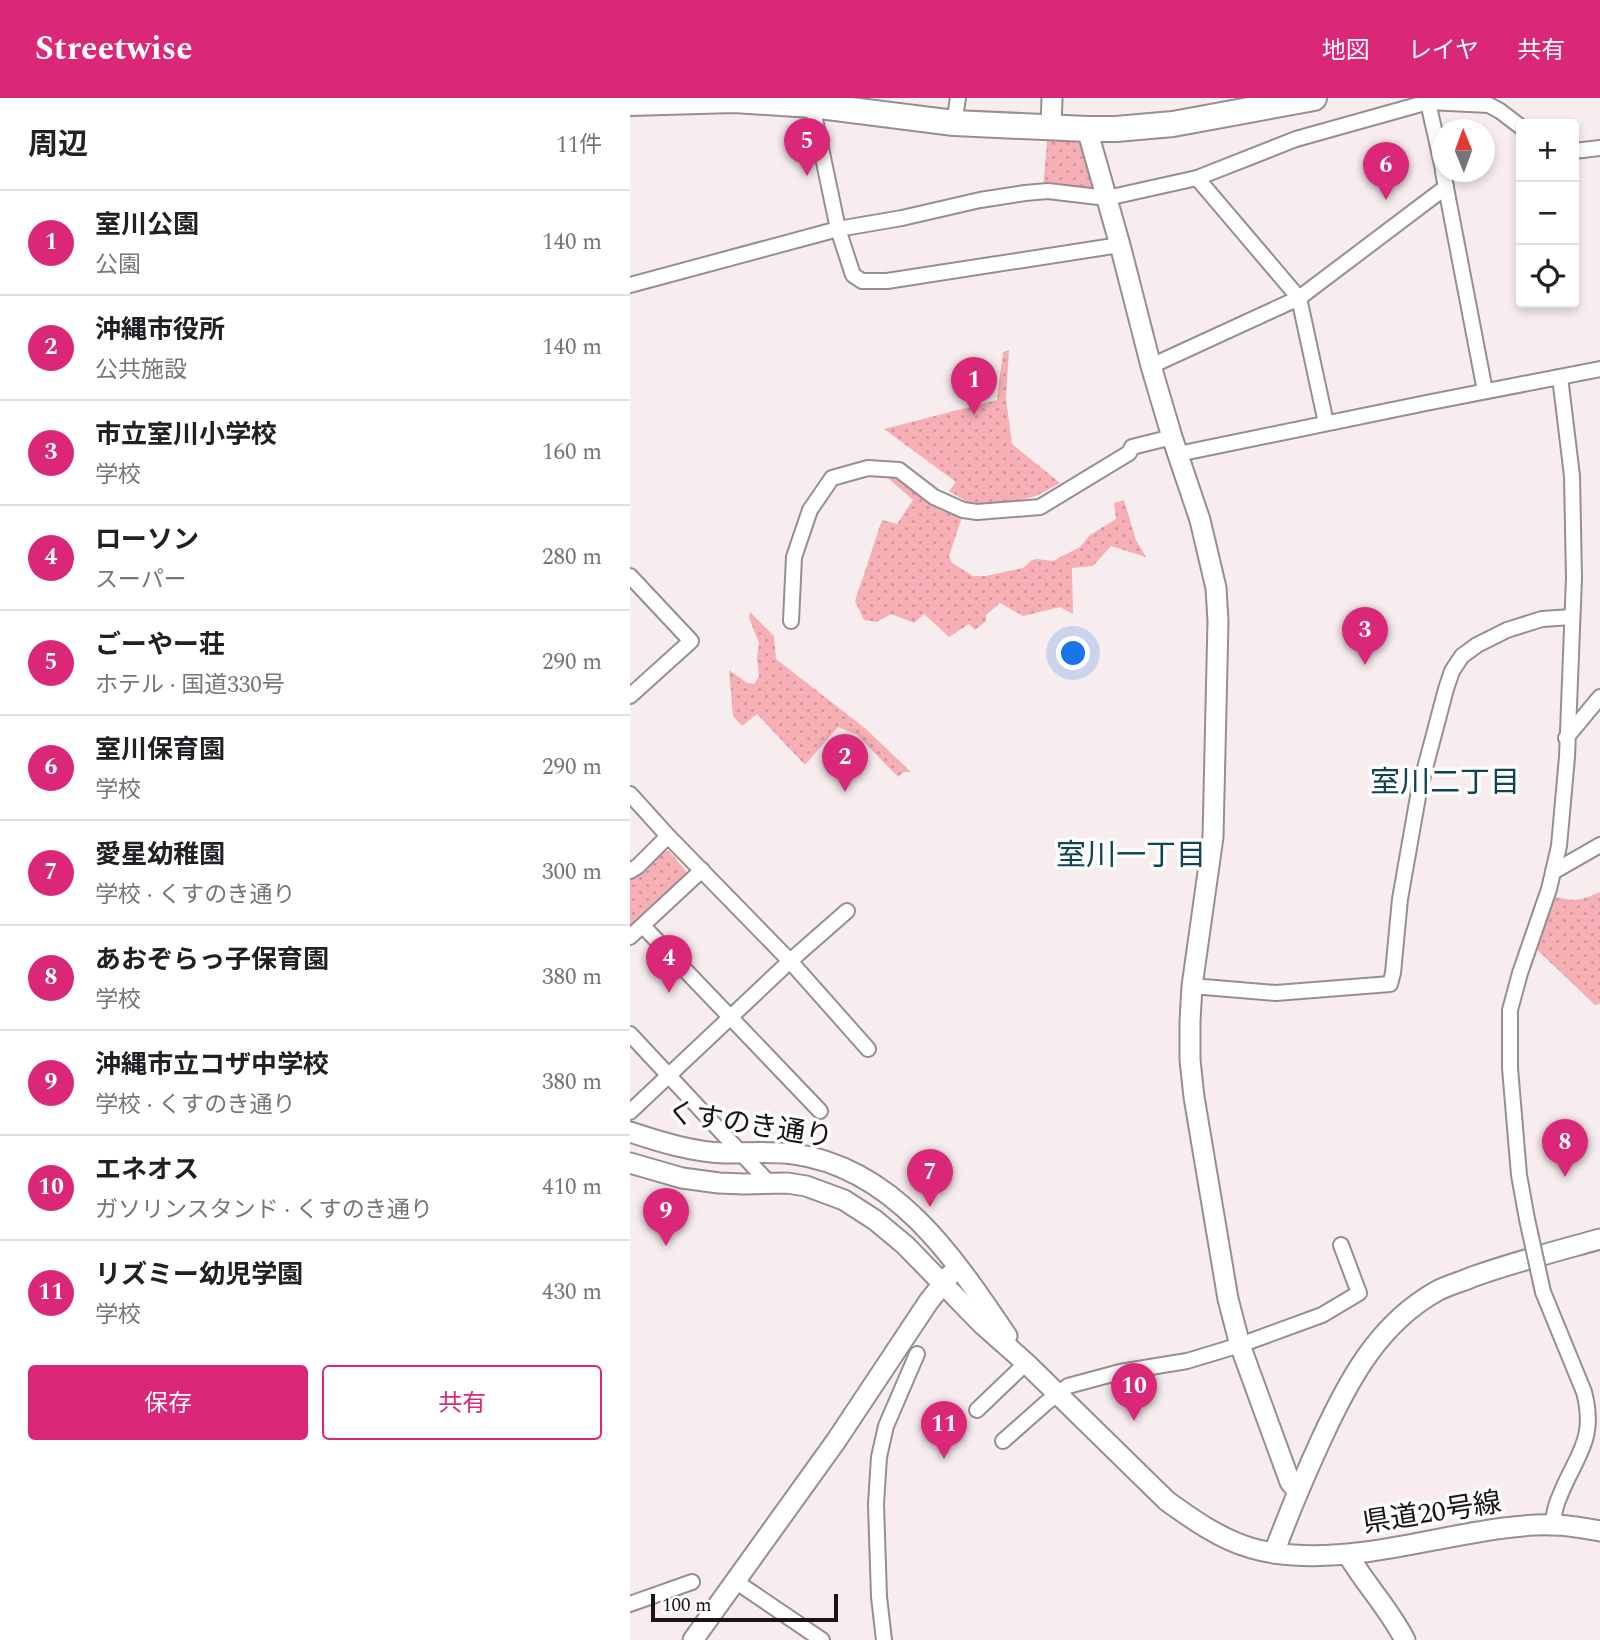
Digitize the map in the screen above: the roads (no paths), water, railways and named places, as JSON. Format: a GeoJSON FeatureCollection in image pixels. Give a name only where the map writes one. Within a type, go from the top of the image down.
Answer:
{"type":"FeatureCollection","features":[{"type":"Feature","properties":{"kind":"highway"},"geometry":{"type":"LineString","coordinates":[[630,103],[676,99],[734,99],[812,105],[954,123],[1051,129],[1116,129],[1173,124],[1314,98]]}},
{"type":"Feature","properties":{"kind":"street"},"geometry":{"type":"LineString","coordinates":[[954,123],[958,98]]}},
{"type":"Feature","properties":{"kind":"street"},"geometry":{"type":"LineString","coordinates":[[1051,129],[1052,98]]}},
{"type":"Feature","properties":{"kind":"street"},"geometry":{"type":"LineString","coordinates":[[630,285],[838,229],[980,200],[1048,191],[1107,198],[1197,178],[1296,139],[1428,100],[1489,105],[1516,123]]}},
{"type":"Feature","properties":{"kind":"street"},"geometry":{"type":"LineString","coordinates":[[1428,100],[1432,119]]}},
{"type":"Feature","properties":{"kind":"street"},"geometry":{"type":"LineString","coordinates":[[812,105],[838,229],[853,275],[862,281],[887,281],[1120,245]]}},
{"type":"Feature","properties":{"kind":"street"},"geometry":{"type":"LineString","coordinates":[[1087,129],[1151,366],[1200,520],[1216,589],[1218,621],[1213,837],[1192,986],[1190,1060],[1228,1299],[1240,1345],[1290,1482],[1297,1491]]}},
{"type":"Feature","properties":{"kind":"street"},"geometry":{"type":"LineString","coordinates":[[1579,150],[1600,148]]}},
{"type":"Feature","properties":{"kind":"street"},"geometry":{"type":"LineString","coordinates":[[1197,178],[1299,298],[1326,423]]}},
{"type":"Feature","properties":{"kind":"street"},"geometry":{"type":"LineString","coordinates":[[1446,182],[1485,391]]}},
{"type":"Feature","properties":{"kind":"street"},"geometry":{"type":"LineString","coordinates":[[1151,366],[1299,298],[1447,187]]}},
{"type":"Feature","properties":{"kind":"street"},"geometry":{"type":"LineString","coordinates":[[791,621],[794,556],[810,510],[832,478],[868,468],[899,470],[934,496],[963,510],[977,512],[1040,507],[1129,453],[1132,447],[1175,446],[1326,423],[1600,369]]}},
{"type":"Feature","properties":{"kind":"street"},"geometry":{"type":"LineString","coordinates":[[1552,1525],[1559,1498],[1584,1446],[1588,1409],[1584,1392],[1543,1292],[1527,1219],[1517,1162],[1510,1068],[1510,1010],[1549,889],[1559,846],[1574,578],[1572,476],[1560,377]]}},
{"type":"Feature","properties":{"kind":"street"},"geometry":{"type":"LineString","coordinates":[[630,576],[691,642],[632,690]]}},
{"type":"Feature","properties":{"kind":"street"},"geometry":{"type":"LineString","coordinates":[[1192,986],[1276,993],[1390,984],[1400,899],[1419,791],[1452,671],[1462,656],[1476,645],[1507,630],[1542,619],[1572,617]]}},
{"type":"Feature","properties":{"kind":"street"},"geometry":{"type":"LineString","coordinates":[[1566,738],[1600,697]]}},
{"type":"Feature","properties":{"kind":"street"},"geometry":{"type":"LineString","coordinates":[[630,794],[790,961],[868,1049]]}},
{"type":"Feature","properties":{"kind":"street"},"geometry":{"type":"LineString","coordinates":[[630,871],[668,836]]}},
{"type":"Feature","properties":{"kind":"street"},"geometry":{"type":"LineString","coordinates":[[1553,872],[1600,845]]}},
{"type":"Feature","properties":{"kind":"street"},"geometry":{"type":"LineString","coordinates":[[630,937],[702,870]]}},
{"type":"Feature","properties":{"kind":"street"},"geometry":{"type":"LineString","coordinates":[[632,1107],[847,911]]}},
{"type":"Feature","properties":{"kind":"street"},"geometry":{"type":"LineString","coordinates":[[643,926],[820,1111]]}},
{"type":"Feature","properties":{"kind":"street"},"geometry":{"type":"LineString","coordinates":[[630,1034],[769,1183]]}},
{"type":"Feature","properties":{"kind":"street","name":"くすのき通り"},"geometry":{"type":"LineString","coordinates":[[630,1132],[695,1149],[817,1158],[865,1180],[889,1195],[923,1225],[958,1266],[1026,1363]]}},
{"type":"Feature","properties":{"kind":"street","name":"くすのき通り"},"geometry":{"type":"LineString","coordinates":[[630,1163],[682,1178],[806,1186],[844,1200],[875,1220],[905,1245],[983,1325],[1026,1363],[1167,1501],[1232,1541],[1273,1553]]}},
{"type":"Feature","properties":{"kind":"street"},"geometry":{"type":"LineString","coordinates":[[1273,1553],[1297,1491],[1353,1375],[1395,1322],[1438,1290],[1491,1270],[1600,1239]]}},
{"type":"Feature","properties":{"kind":"street"},"geometry":{"type":"LineString","coordinates":[[1003,1441],[1068,1386],[1120,1372],[1187,1361],[1322,1315],[1359,1293],[1341,1245]]}},
{"type":"Feature","properties":{"kind":"street"},"geometry":{"type":"LineString","coordinates":[[693,1640],[836,1441],[929,1301],[958,1266]]}},
{"type":"Feature","properties":{"kind":"street"},"geometry":{"type":"LineString","coordinates":[[884,1640],[879,1597],[879,1457],[887,1426],[917,1354]]}},
{"type":"Feature","properties":{"kind":"street"},"geometry":{"type":"LineString","coordinates":[[977,1409],[1026,1363]]}},
{"type":"Feature","properties":{"kind":"street","name":"県道20号線"},"geometry":{"type":"LineString","coordinates":[[1273,1553],[1348,1555],[1484,1531],[1552,1525],[1600,1531]]}},
{"type":"Feature","properties":{"kind":"street"},"geometry":{"type":"LineString","coordinates":[[1348,1555],[1395,1620],[1405,1640]]}},
{"type":"Feature","properties":{"kind":"street"},"geometry":{"type":"LineString","coordinates":[[736,1581],[822,1640]]}},
{"type":"Feature","properties":{"kind":"street"},"geometry":{"type":"LineString","coordinates":[[630,1604],[692,1582]]}},
{"type":"Feature","properties":{"kind":"place","name":"ごーやー荘"},"geometry":{"type":"Point","coordinates":[807,176]}},
{"type":"Feature","properties":{"kind":"place","name":"室川保育園"},"geometry":{"type":"Point","coordinates":[1386,200]}},
{"type":"Feature","properties":{"kind":"place","name":"室川公園"},"geometry":{"type":"Point","coordinates":[974,415]}},
{"type":"Feature","properties":{"kind":"place","name":"市立室川小学校"},"geometry":{"type":"Point","coordinates":[1365,665]}},
{"type":"Feature","properties":{"kind":"place","name":"沖縄市役所"},"geometry":{"type":"Point","coordinates":[845,792]}},
{"type":"Feature","properties":{"kind":"place","name":"ローソン"},"geometry":{"type":"Point","coordinates":[669,993]}},
{"type":"Feature","properties":{"kind":"place","name":"あおぞらっ子保育園"},"geometry":{"type":"Point","coordinates":[1565,1177]}},
{"type":"Feature","properties":{"kind":"place","name":"愛星幼稚園"},"geometry":{"type":"Point","coordinates":[930,1207]}},
{"type":"Feature","properties":{"kind":"place","name":"沖縄市立コザ中学校"},"geometry":{"type":"Point","coordinates":[666,1246]}},
{"type":"Feature","properties":{"kind":"place","name":"エネオス"},"geometry":{"type":"Point","coordinates":[1134,1421]}},
{"type":"Feature","properties":{"kind":"place","name":"リズミー幼児学園"},"geometry":{"type":"Point","coordinates":[944,1459]}},
{"type":"Feature","properties":{"kind":"district","name":"室川二丁目"},"geometry":{"type":"Point","coordinates":[1445,783]}},
{"type":"Feature","properties":{"kind":"district","name":"室川一丁目"},"geometry":{"type":"Point","coordinates":[1131,856]}}]}
